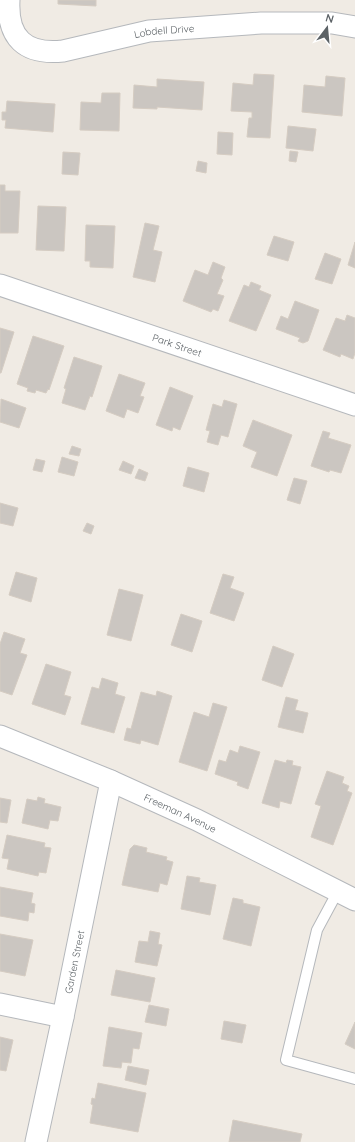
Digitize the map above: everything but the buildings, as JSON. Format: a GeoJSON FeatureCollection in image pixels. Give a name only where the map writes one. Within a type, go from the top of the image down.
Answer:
{"type":"FeatureCollection","features":[{"type":"Feature","properties":{"kind":"street","name":"Lobdell Drive"},"geometry":{"type":"LineString","coordinates":[[9,0],[10,23],[20,39],[27,46],[38,51],[50,52],[63,51],[149,31],[261,23],[332,23],[355,27]]}},
{"type":"Feature","properties":{"kind":"street","name":"Park Street"},"geometry":{"type":"LineString","coordinates":[[0,285],[355,405]]}},
{"type":"Feature","properties":{"kind":"street","name":"Freeman Avenue"},"geometry":{"type":"LineString","coordinates":[[0,736],[111,781],[197,820],[347,896]]}},
{"type":"Feature","properties":{"kind":"street","name":"Garden Street"},"geometry":{"type":"LineString","coordinates":[[36,1142],[111,781]]}},
{"type":"Feature","properties":{"kind":"street"},"geometry":{"type":"LineString","coordinates":[[0,1004],[63,1017]]}},
{"type":"Feature","properties":{"kind":"lane"},"geometry":{"type":"LineString","coordinates":[[347,896],[317,930],[286,1060],[355,1079]]}}]}
